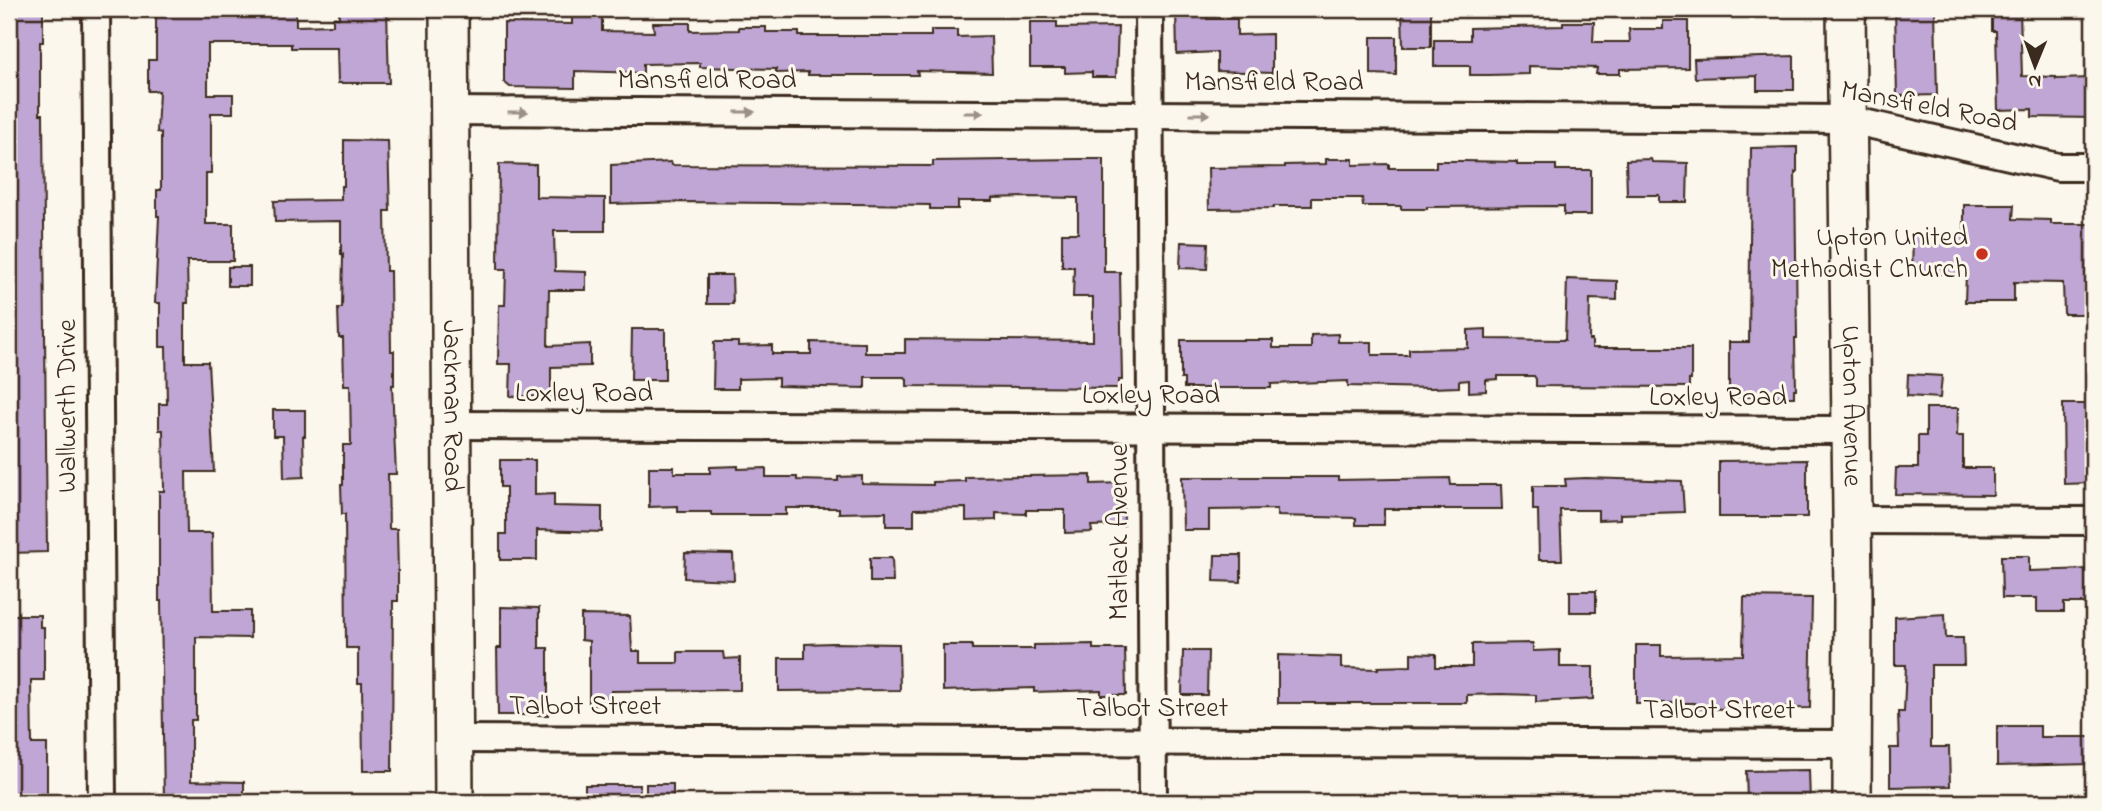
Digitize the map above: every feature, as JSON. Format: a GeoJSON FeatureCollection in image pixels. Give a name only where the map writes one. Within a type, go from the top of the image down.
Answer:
{"type":"FeatureCollection","features":[{"type":"Feature","properties":{"kind":"street","name":"Wallwerth Drive"},"geometry":{"type":"LineString","coordinates":[[96,9],[102,802]]}},
{"type":"Feature","properties":{"kind":"street","name":"Jackman Road"},"geometry":{"type":"LineString","coordinates":[[449,9],[454,802]]}},
{"type":"Feature","properties":{"kind":"street","name":"Matlack Avenue"},"geometry":{"type":"LineString","coordinates":[[1149,9],[1153,802]]}},
{"type":"Feature","properties":{"kind":"street","name":"Upton Avenue"},"geometry":{"type":"LineString","coordinates":[[1846,9],[1853,520],[1852,802]]}},
{"type":"Feature","properties":{"kind":"street","name":"Mansfield Road"},"geometry":{"type":"LineString","coordinates":[[450,111],[1846,119],[2059,167],[2093,167]]}},
{"type":"Feature","properties":{"kind":"street","name":"Loxley Road"},"geometry":{"type":"LineString","coordinates":[[452,425],[1851,430]]}},
{"type":"Feature","properties":{"kind":"street"},"geometry":{"type":"LineString","coordinates":[[1853,520],[2093,521]]}},
{"type":"Feature","properties":{"kind":"street","name":"Talbot Street"},"geometry":{"type":"LineString","coordinates":[[454,738],[1851,744]]}},
{"type":"Feature","properties":{"kind":"building"},"geometry":{"type":"Polygon","coordinates":[[[9,9],[43,9],[40,114],[43,114],[47,552],[9,553],[9,9]]]}},
{"type":"Feature","properties":{"kind":"building"},"geometry":{"type":"Polygon","coordinates":[[[156,9],[205,9],[205,15],[273,16],[273,9],[296,9],[296,26],[333,25],[333,18],[339,18],[339,9],[387,9],[389,83],[338,83],[337,48],[291,48],[291,44],[208,44],[208,94],[233,94],[233,113],[211,113],[211,173],[206,173],[206,224],[233,224],[233,261],[187,261],[185,362],[208,362],[214,472],[186,472],[187,533],[212,533],[213,611],[250,611],[250,638],[196,637],[196,720],[191,720],[191,781],[244,782],[244,800],[164,802],[159,491],[164,491],[163,430],[159,430],[159,404],[167,404],[166,347],[160,347],[160,303],[155,303],[159,216],[157,190],[161,190],[161,133],[157,132],[159,91],[148,91],[148,60],[156,60],[156,9]]]}},
{"type":"Feature","properties":{"kind":"building"},"geometry":{"type":"Polygon","coordinates":[[[572,9],[602,9],[602,31],[654,32],[653,23],[690,23],[690,31],[766,27],[766,32],[799,32],[799,36],[931,36],[931,30],[957,30],[957,37],[991,36],[992,73],[917,71],[918,75],[808,75],[808,72],[776,73],[776,69],[700,67],[700,63],[643,64],[643,73],[575,71],[575,88],[510,87],[504,82],[504,23],[572,24],[572,9]]]}},
{"type":"Feature","properties":{"kind":"building"},"geometry":{"type":"Polygon","coordinates":[[[1176,9],[1207,9],[1207,19],[1237,19],[1237,35],[1272,34],[1272,73],[1217,71],[1217,52],[1177,54],[1176,9]]]}},
{"type":"Feature","properties":{"kind":"building"},"geometry":{"type":"Polygon","coordinates":[[[1402,9],[1431,9],[1431,47],[1403,47],[1402,9]]]}},
{"type":"Feature","properties":{"kind":"building"},"geometry":{"type":"Polygon","coordinates":[[[1895,9],[1935,9],[1937,95],[1897,96],[1895,9]]]}},
{"type":"Feature","properties":{"kind":"building"},"geometry":{"type":"Polygon","coordinates":[[[1992,9],[2020,9],[2022,76],[2093,78],[2093,118],[2032,117],[2032,109],[1998,110],[1996,31],[1992,31],[1992,9]]]}},
{"type":"Feature","properties":{"kind":"building"},"geometry":{"type":"Polygon","coordinates":[[[1663,21],[1688,21],[1688,68],[1620,69],[1620,74],[1596,74],[1597,68],[1529,66],[1529,74],[1470,75],[1470,66],[1434,66],[1434,40],[1470,40],[1470,28],[1563,26],[1563,22],[1594,22],[1593,42],[1630,42],[1629,29],[1663,29],[1663,21]]]}},
{"type":"Feature","properties":{"kind":"building"},"geometry":{"type":"Polygon","coordinates":[[[1030,22],[1057,22],[1057,28],[1118,27],[1116,77],[1092,77],[1092,72],[1065,73],[1065,67],[1030,67],[1030,22]]]}},
{"type":"Feature","properties":{"kind":"building"},"geometry":{"type":"Polygon","coordinates":[[[1371,37],[1396,37],[1396,75],[1371,74],[1371,37]]]}},
{"type":"Feature","properties":{"kind":"building"},"geometry":{"type":"Polygon","coordinates":[[[1794,56],[1794,90],[1757,90],[1757,76],[1695,78],[1694,59],[1794,56]]]}},
{"type":"Feature","properties":{"kind":"building"},"geometry":{"type":"Polygon","coordinates":[[[344,140],[388,141],[390,211],[385,211],[386,271],[390,271],[391,351],[394,351],[392,385],[396,474],[388,474],[389,529],[397,529],[398,572],[398,601],[393,601],[392,771],[363,771],[362,683],[358,683],[358,648],[346,648],[345,514],[342,514],[341,485],[343,445],[351,445],[350,385],[344,385],[343,338],[339,338],[338,308],[342,308],[343,254],[341,221],[275,222],[274,201],[341,200],[341,186],[344,186],[344,140]]]}},
{"type":"Feature","properties":{"kind":"building"},"geometry":{"type":"Polygon","coordinates":[[[1797,147],[1797,338],[1794,397],[1729,397],[1729,342],[1749,342],[1751,148],[1797,147]]]}},
{"type":"Feature","properties":{"kind":"building"},"geometry":{"type":"Polygon","coordinates":[[[1104,159],[1104,272],[1120,272],[1122,380],[1119,380],[1119,388],[907,386],[905,377],[865,377],[865,388],[778,386],[778,378],[738,379],[738,389],[713,389],[714,342],[738,342],[738,346],[772,345],[772,354],[811,354],[811,342],[865,343],[865,353],[905,353],[905,339],[1093,341],[1093,297],[1073,297],[1074,267],[1062,267],[1062,233],[1078,233],[1078,198],[1025,197],[958,201],[958,209],[930,209],[930,205],[682,202],[611,204],[611,165],[671,162],[672,165],[933,166],[933,161],[1104,159]]]}},
{"type":"Feature","properties":{"kind":"building"},"geometry":{"type":"Polygon","coordinates":[[[1326,159],[1353,159],[1353,165],[1389,164],[1389,168],[1436,168],[1436,161],[1463,161],[1517,162],[1517,165],[1556,165],[1556,170],[1591,170],[1591,215],[1564,215],[1564,206],[1401,209],[1401,206],[1363,206],[1362,198],[1312,198],[1312,206],[1209,209],[1208,168],[1326,164],[1326,159]]]}},
{"type":"Feature","properties":{"kind":"building"},"geometry":{"type":"Polygon","coordinates":[[[1651,159],[1652,162],[1688,163],[1687,202],[1659,202],[1659,195],[1627,195],[1626,160],[1651,159]]]}},
{"type":"Feature","properties":{"kind":"building"},"geometry":{"type":"Polygon","coordinates":[[[499,164],[536,165],[536,197],[605,198],[605,231],[554,231],[555,271],[586,272],[586,290],[549,290],[548,346],[590,344],[590,366],[551,367],[551,397],[510,396],[511,364],[498,364],[499,305],[505,305],[506,269],[498,269],[499,164]]]}},
{"type":"Feature","properties":{"kind":"building","name":"Upton United Methodist Church"},"geometry":{"type":"Polygon","coordinates":[[[1964,205],[2014,205],[2013,219],[2051,220],[2051,224],[2090,224],[2092,314],[2064,314],[2063,283],[2014,282],[2014,302],[1965,302],[1966,274],[1912,274],[1913,234],[1964,234],[1964,205]]]}},
{"type":"Feature","properties":{"kind":"building"},"geometry":{"type":"Polygon","coordinates":[[[1181,242],[1208,243],[1207,269],[1180,268],[1181,242]]]}},
{"type":"Feature","properties":{"kind":"building"},"geometry":{"type":"Polygon","coordinates":[[[228,267],[250,267],[250,286],[228,286],[228,267]]]}},
{"type":"Feature","properties":{"kind":"building"},"geometry":{"type":"Polygon","coordinates":[[[707,275],[732,275],[733,304],[707,304],[707,275]]]}},
{"type":"Feature","properties":{"kind":"building"},"geometry":{"type":"Polygon","coordinates":[[[1567,279],[1617,281],[1617,300],[1590,299],[1589,340],[1592,340],[1592,348],[1691,348],[1689,387],[1536,386],[1534,376],[1498,376],[1498,379],[1486,380],[1486,391],[1469,392],[1469,380],[1459,381],[1459,387],[1431,388],[1348,386],[1348,381],[1271,384],[1271,388],[1184,388],[1184,379],[1181,379],[1181,340],[1273,340],[1273,348],[1311,348],[1311,335],[1338,334],[1338,342],[1372,342],[1372,355],[1409,355],[1409,349],[1468,348],[1468,330],[1486,329],[1486,339],[1565,340],[1567,279]]]}},
{"type":"Feature","properties":{"kind":"building"},"geometry":{"type":"Polygon","coordinates":[[[632,329],[665,329],[665,380],[631,380],[632,329]]]}},
{"type":"Feature","properties":{"kind":"building"},"geometry":{"type":"Polygon","coordinates":[[[1908,374],[1942,376],[1940,398],[1907,396],[1908,374]]]}},
{"type":"Feature","properties":{"kind":"building"},"geometry":{"type":"Polygon","coordinates":[[[2063,404],[2092,404],[2093,483],[2064,484],[2063,404]]]}},
{"type":"Feature","properties":{"kind":"building"},"geometry":{"type":"Polygon","coordinates":[[[1926,408],[1958,408],[1957,436],[1963,436],[1963,468],[1993,468],[1993,495],[1895,494],[1896,468],[1918,468],[1918,436],[1926,436],[1926,408]]]}},
{"type":"Feature","properties":{"kind":"building"},"geometry":{"type":"Polygon","coordinates":[[[273,410],[305,410],[304,477],[284,478],[283,436],[273,436],[273,410]]]}},
{"type":"Feature","properties":{"kind":"building"},"geometry":{"type":"Polygon","coordinates":[[[500,460],[535,460],[535,495],[554,494],[554,506],[602,507],[602,532],[537,530],[537,560],[500,560],[500,534],[506,534],[506,487],[500,487],[500,460]]]}},
{"type":"Feature","properties":{"kind":"building"},"geometry":{"type":"Polygon","coordinates":[[[1807,460],[1807,517],[1719,517],[1719,461],[1807,460]]]}},
{"type":"Feature","properties":{"kind":"building"},"geometry":{"type":"Polygon","coordinates":[[[738,466],[738,469],[766,468],[766,477],[797,477],[797,480],[838,481],[838,477],[862,476],[862,484],[933,485],[933,482],[965,481],[965,477],[1091,475],[1091,484],[1123,483],[1124,525],[1091,526],[1092,532],[1065,533],[1065,510],[1026,510],[1026,514],[996,513],[996,520],[966,521],[966,508],[914,509],[914,526],[886,526],[886,512],[839,513],[839,508],[786,508],[786,515],[711,515],[711,512],[678,512],[678,506],[649,507],[649,467],[674,467],[674,473],[710,473],[710,467],[738,466]]]}},
{"type":"Feature","properties":{"kind":"building"},"geometry":{"type":"Polygon","coordinates":[[[1182,477],[1338,477],[1338,480],[1450,478],[1451,485],[1501,485],[1502,509],[1384,509],[1384,525],[1356,525],[1356,518],[1277,516],[1277,509],[1209,510],[1209,530],[1183,530],[1182,477]]]}},
{"type":"Feature","properties":{"kind":"building"},"geometry":{"type":"Polygon","coordinates":[[[1565,479],[1682,481],[1684,512],[1620,514],[1620,519],[1598,520],[1598,510],[1560,510],[1562,560],[1539,560],[1538,510],[1533,510],[1533,486],[1566,486],[1565,479]]]}},
{"type":"Feature","properties":{"kind":"building"},"geometry":{"type":"Polygon","coordinates":[[[685,553],[733,554],[734,580],[684,578],[685,553]]]}},
{"type":"Feature","properties":{"kind":"building"},"geometry":{"type":"Polygon","coordinates":[[[1215,555],[1241,555],[1241,582],[1214,581],[1215,555]]]}},
{"type":"Feature","properties":{"kind":"building"},"geometry":{"type":"Polygon","coordinates":[[[2001,556],[2029,556],[2029,571],[2091,569],[2091,603],[2064,603],[2064,612],[2037,612],[2037,598],[2002,598],[2001,556]]]}},
{"type":"Feature","properties":{"kind":"building"},"geometry":{"type":"Polygon","coordinates":[[[870,558],[892,558],[893,582],[870,582],[870,558]]]}},
{"type":"Feature","properties":{"kind":"building"},"geometry":{"type":"Polygon","coordinates":[[[1570,591],[1596,591],[1596,612],[1570,612],[1570,591]]]}},
{"type":"Feature","properties":{"kind":"building"},"geometry":{"type":"Polygon","coordinates":[[[1744,597],[1812,598],[1810,708],[1695,709],[1695,703],[1636,703],[1636,645],[1661,645],[1661,656],[1743,655],[1744,597]]]}},
{"type":"Feature","properties":{"kind":"building"},"geometry":{"type":"Polygon","coordinates":[[[501,607],[539,608],[539,648],[548,648],[548,715],[498,715],[497,648],[501,648],[501,607]]]}},
{"type":"Feature","properties":{"kind":"building"},"geometry":{"type":"Polygon","coordinates":[[[1945,614],[1946,638],[1963,638],[1964,665],[1931,665],[1931,747],[1949,747],[1950,786],[1890,787],[1890,748],[1899,748],[1898,712],[1904,712],[1906,665],[1895,665],[1895,617],[1945,614]]]}},
{"type":"Feature","properties":{"kind":"building"},"geometry":{"type":"Polygon","coordinates":[[[9,615],[40,615],[40,627],[44,627],[44,680],[31,680],[32,744],[47,744],[47,802],[9,802],[9,615]]]}},
{"type":"Feature","properties":{"kind":"building"},"geometry":{"type":"Polygon","coordinates":[[[581,615],[630,616],[632,651],[640,651],[640,663],[678,663],[678,652],[723,652],[724,659],[740,658],[740,690],[611,691],[611,705],[589,705],[589,641],[581,640],[581,615]]]}},
{"type":"Feature","properties":{"kind":"building"},"geometry":{"type":"Polygon","coordinates":[[[1533,643],[1533,651],[1560,650],[1560,667],[1593,667],[1593,699],[1536,702],[1536,695],[1501,694],[1467,695],[1467,703],[1278,703],[1278,655],[1341,657],[1341,668],[1378,669],[1411,666],[1411,653],[1436,654],[1436,667],[1472,667],[1472,644],[1533,643]]]}},
{"type":"Feature","properties":{"kind":"building"},"geometry":{"type":"Polygon","coordinates":[[[805,644],[899,644],[900,690],[779,691],[779,658],[805,658],[805,644]]]}},
{"type":"Feature","properties":{"kind":"building"},"geometry":{"type":"Polygon","coordinates":[[[1093,644],[1093,649],[1125,649],[1126,695],[1101,695],[1101,690],[1034,692],[1034,688],[943,691],[943,645],[972,645],[972,649],[1034,649],[1034,645],[1093,644]]]}},
{"type":"Feature","properties":{"kind":"building"},"geometry":{"type":"Polygon","coordinates":[[[1183,651],[1208,651],[1207,695],[1182,695],[1183,651]]]}},
{"type":"Feature","properties":{"kind":"building"},"geometry":{"type":"Polygon","coordinates":[[[1997,726],[2040,726],[2040,737],[2093,737],[2093,764],[1997,766],[1997,726]]]}},
{"type":"Feature","properties":{"kind":"building"},"geometry":{"type":"Polygon","coordinates":[[[1809,770],[1810,802],[1747,802],[1746,771],[1809,770]]]}},
{"type":"Feature","properties":{"kind":"building"},"geometry":{"type":"Polygon","coordinates":[[[646,784],[673,784],[673,802],[646,802],[646,784]]]}},
{"type":"Feature","properties":{"kind":"building"},"geometry":{"type":"Polygon","coordinates":[[[585,785],[640,785],[639,802],[585,802],[585,785]]]}},
{"type":"Feature","properties":{"kind":"place","name":"Upton United Methodist Church"},"geometry":{"type":"Point","coordinates":[1982,254]}}]}
